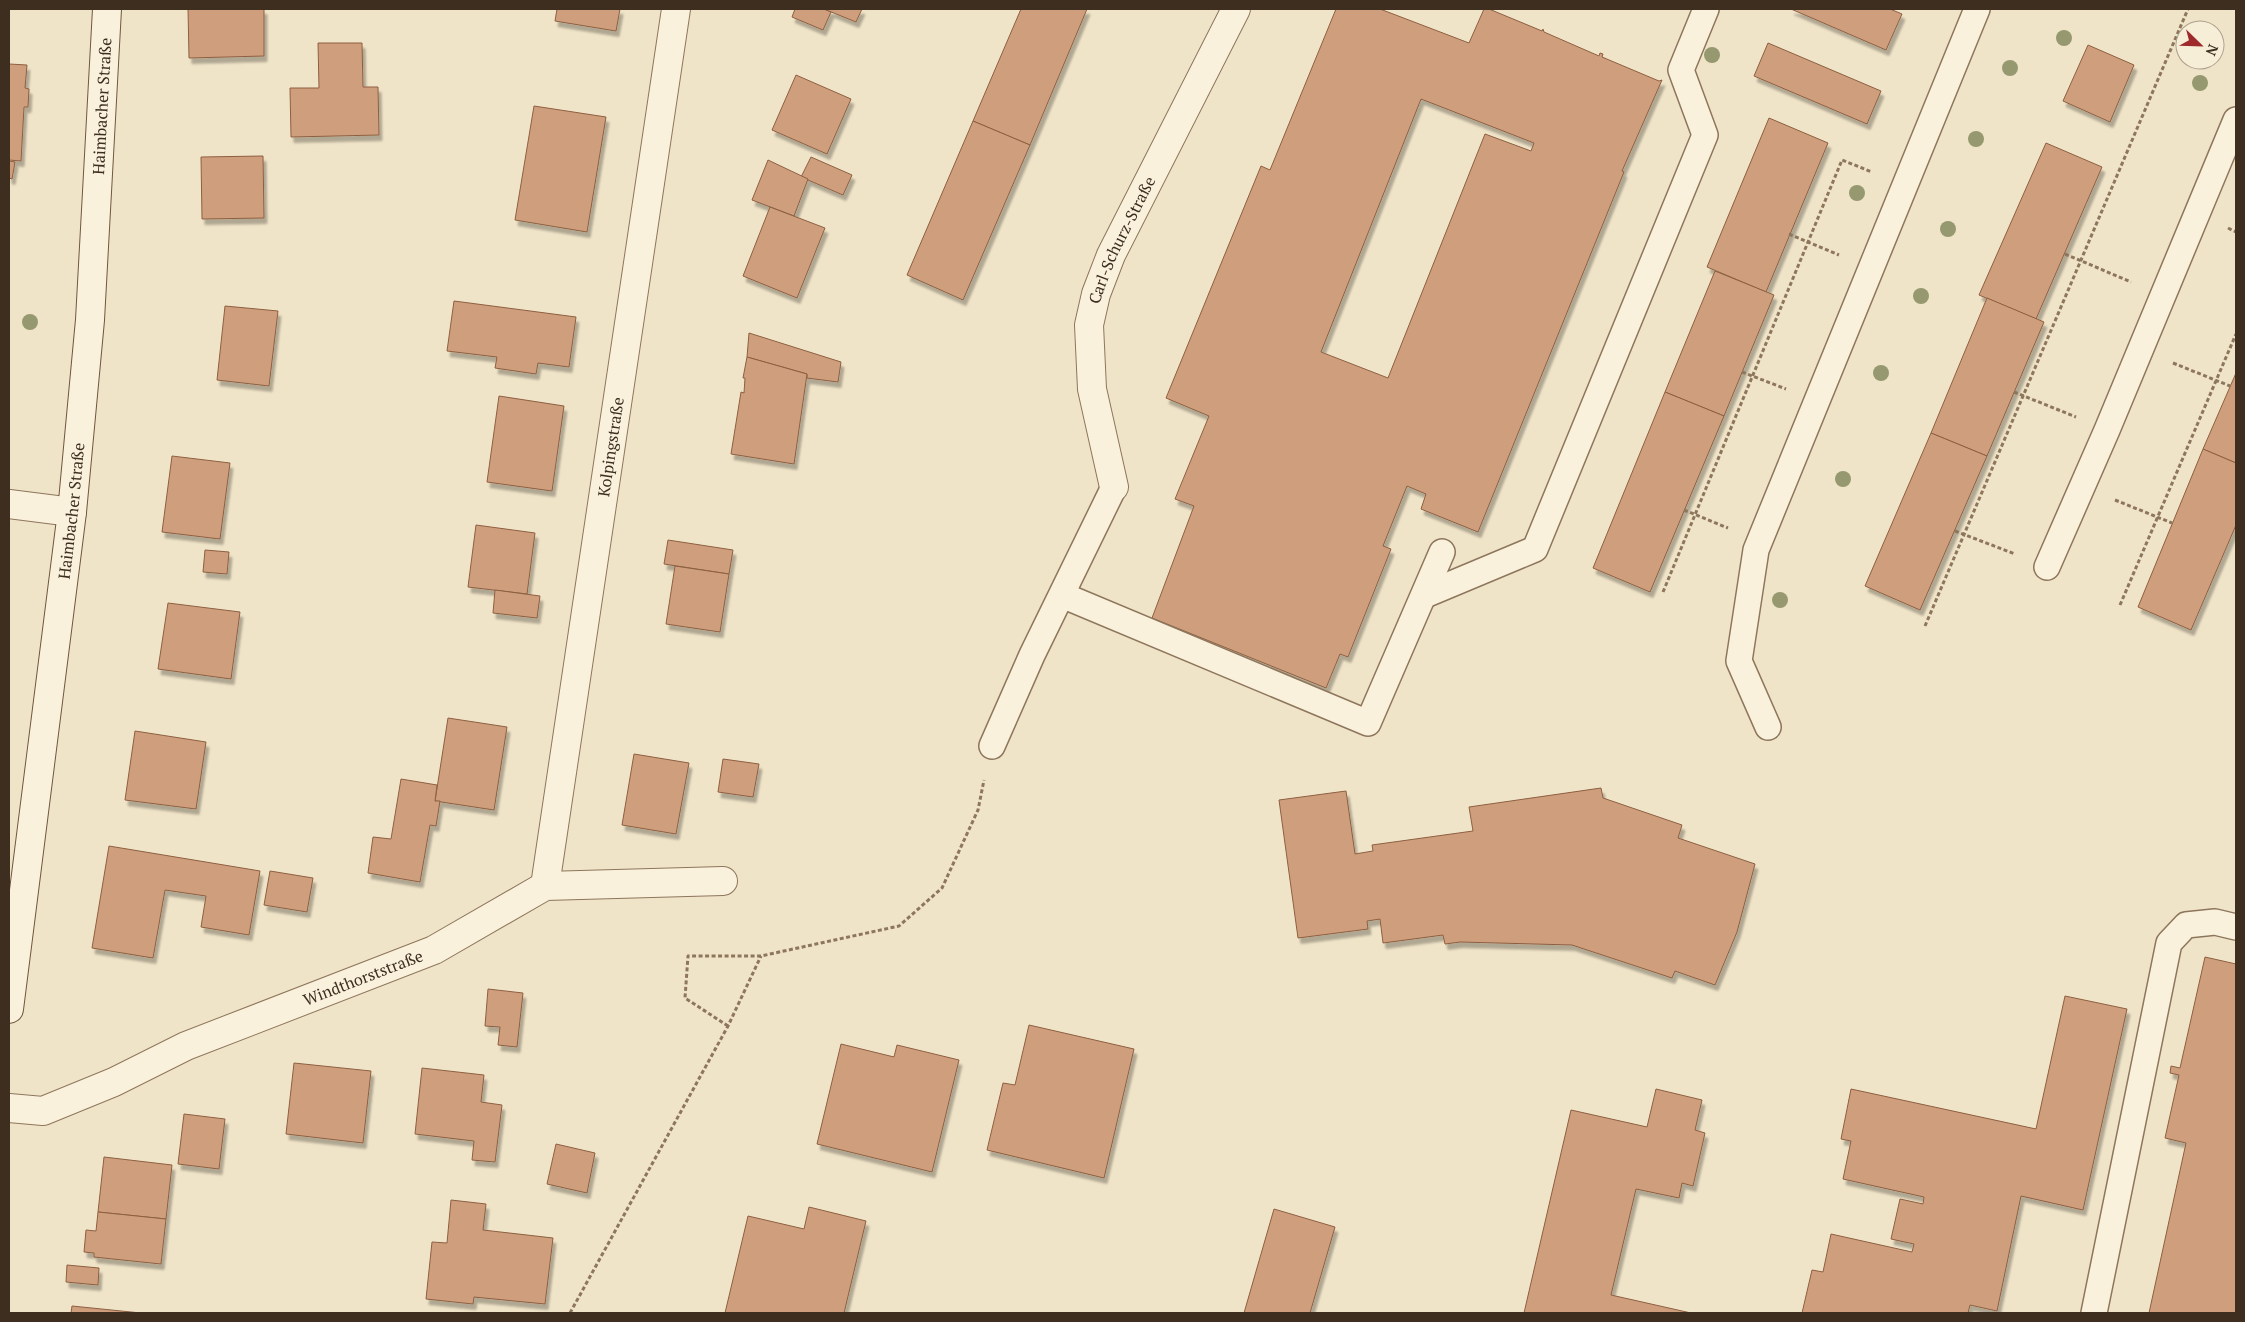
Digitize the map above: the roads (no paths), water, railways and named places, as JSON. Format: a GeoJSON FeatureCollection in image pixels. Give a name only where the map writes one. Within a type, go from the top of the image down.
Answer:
{"type":"FeatureCollection","features":[{"type":"Feature","properties":{"kind":"street","name":"Haimbacher Straße"},"geometry":{"type":"LineString","coordinates":[[9,1009],[72,512],[90,320],[107,9]]}},
{"type":"Feature","properties":{"kind":"street","name":"Kolpingstraße"},"geometry":{"type":"LineString","coordinates":[[545,886],[676,9]]}},
{"type":"Feature","properties":{"kind":"street","name":"Carl-Schurz-Straße"},"geometry":{"type":"LineString","coordinates":[[1114,487],[1092,389],[1091,310],[1102,273],[1236,9]]}},
{"type":"Feature","properties":{"kind":"street"},"geometry":{"type":"LineString","coordinates":[[9,504],[72,512]]}},
{"type":"Feature","properties":{"kind":"street","name":"Windthorststraße"},"geometry":{"type":"LineString","coordinates":[[9,1108],[43,1111],[114,1082],[186,1046],[434,950],[545,886],[723,881]]}},
{"type":"Feature","properties":{"kind":"lane"},"geometry":{"type":"LineString","coordinates":[[1425,595],[1535,549],[1705,135],[1681,70],[1706,9]]}},
{"type":"Feature","properties":{"kind":"lane"},"geometry":{"type":"LineString","coordinates":[[1768,726],[1739,661],[1759,541],[1977,9]]}},
{"type":"Feature","properties":{"kind":"lane"},"geometry":{"type":"LineString","coordinates":[[2046,567],[2107,430],[2236,120]]}},
{"type":"Feature","properties":{"kind":"lane"},"geometry":{"type":"LineString","coordinates":[[992,746],[1114,487]]}},
{"type":"Feature","properties":{"kind":"lane"},"geometry":{"type":"LineString","coordinates":[[1062,595],[1368,724],[1442,552]]}},
{"type":"Feature","properties":{"kind":"lane"},"geometry":{"type":"LineString","coordinates":[[2094,1313],[2168,943],[2186,925],[2215,922],[2236,927]]}}]}
